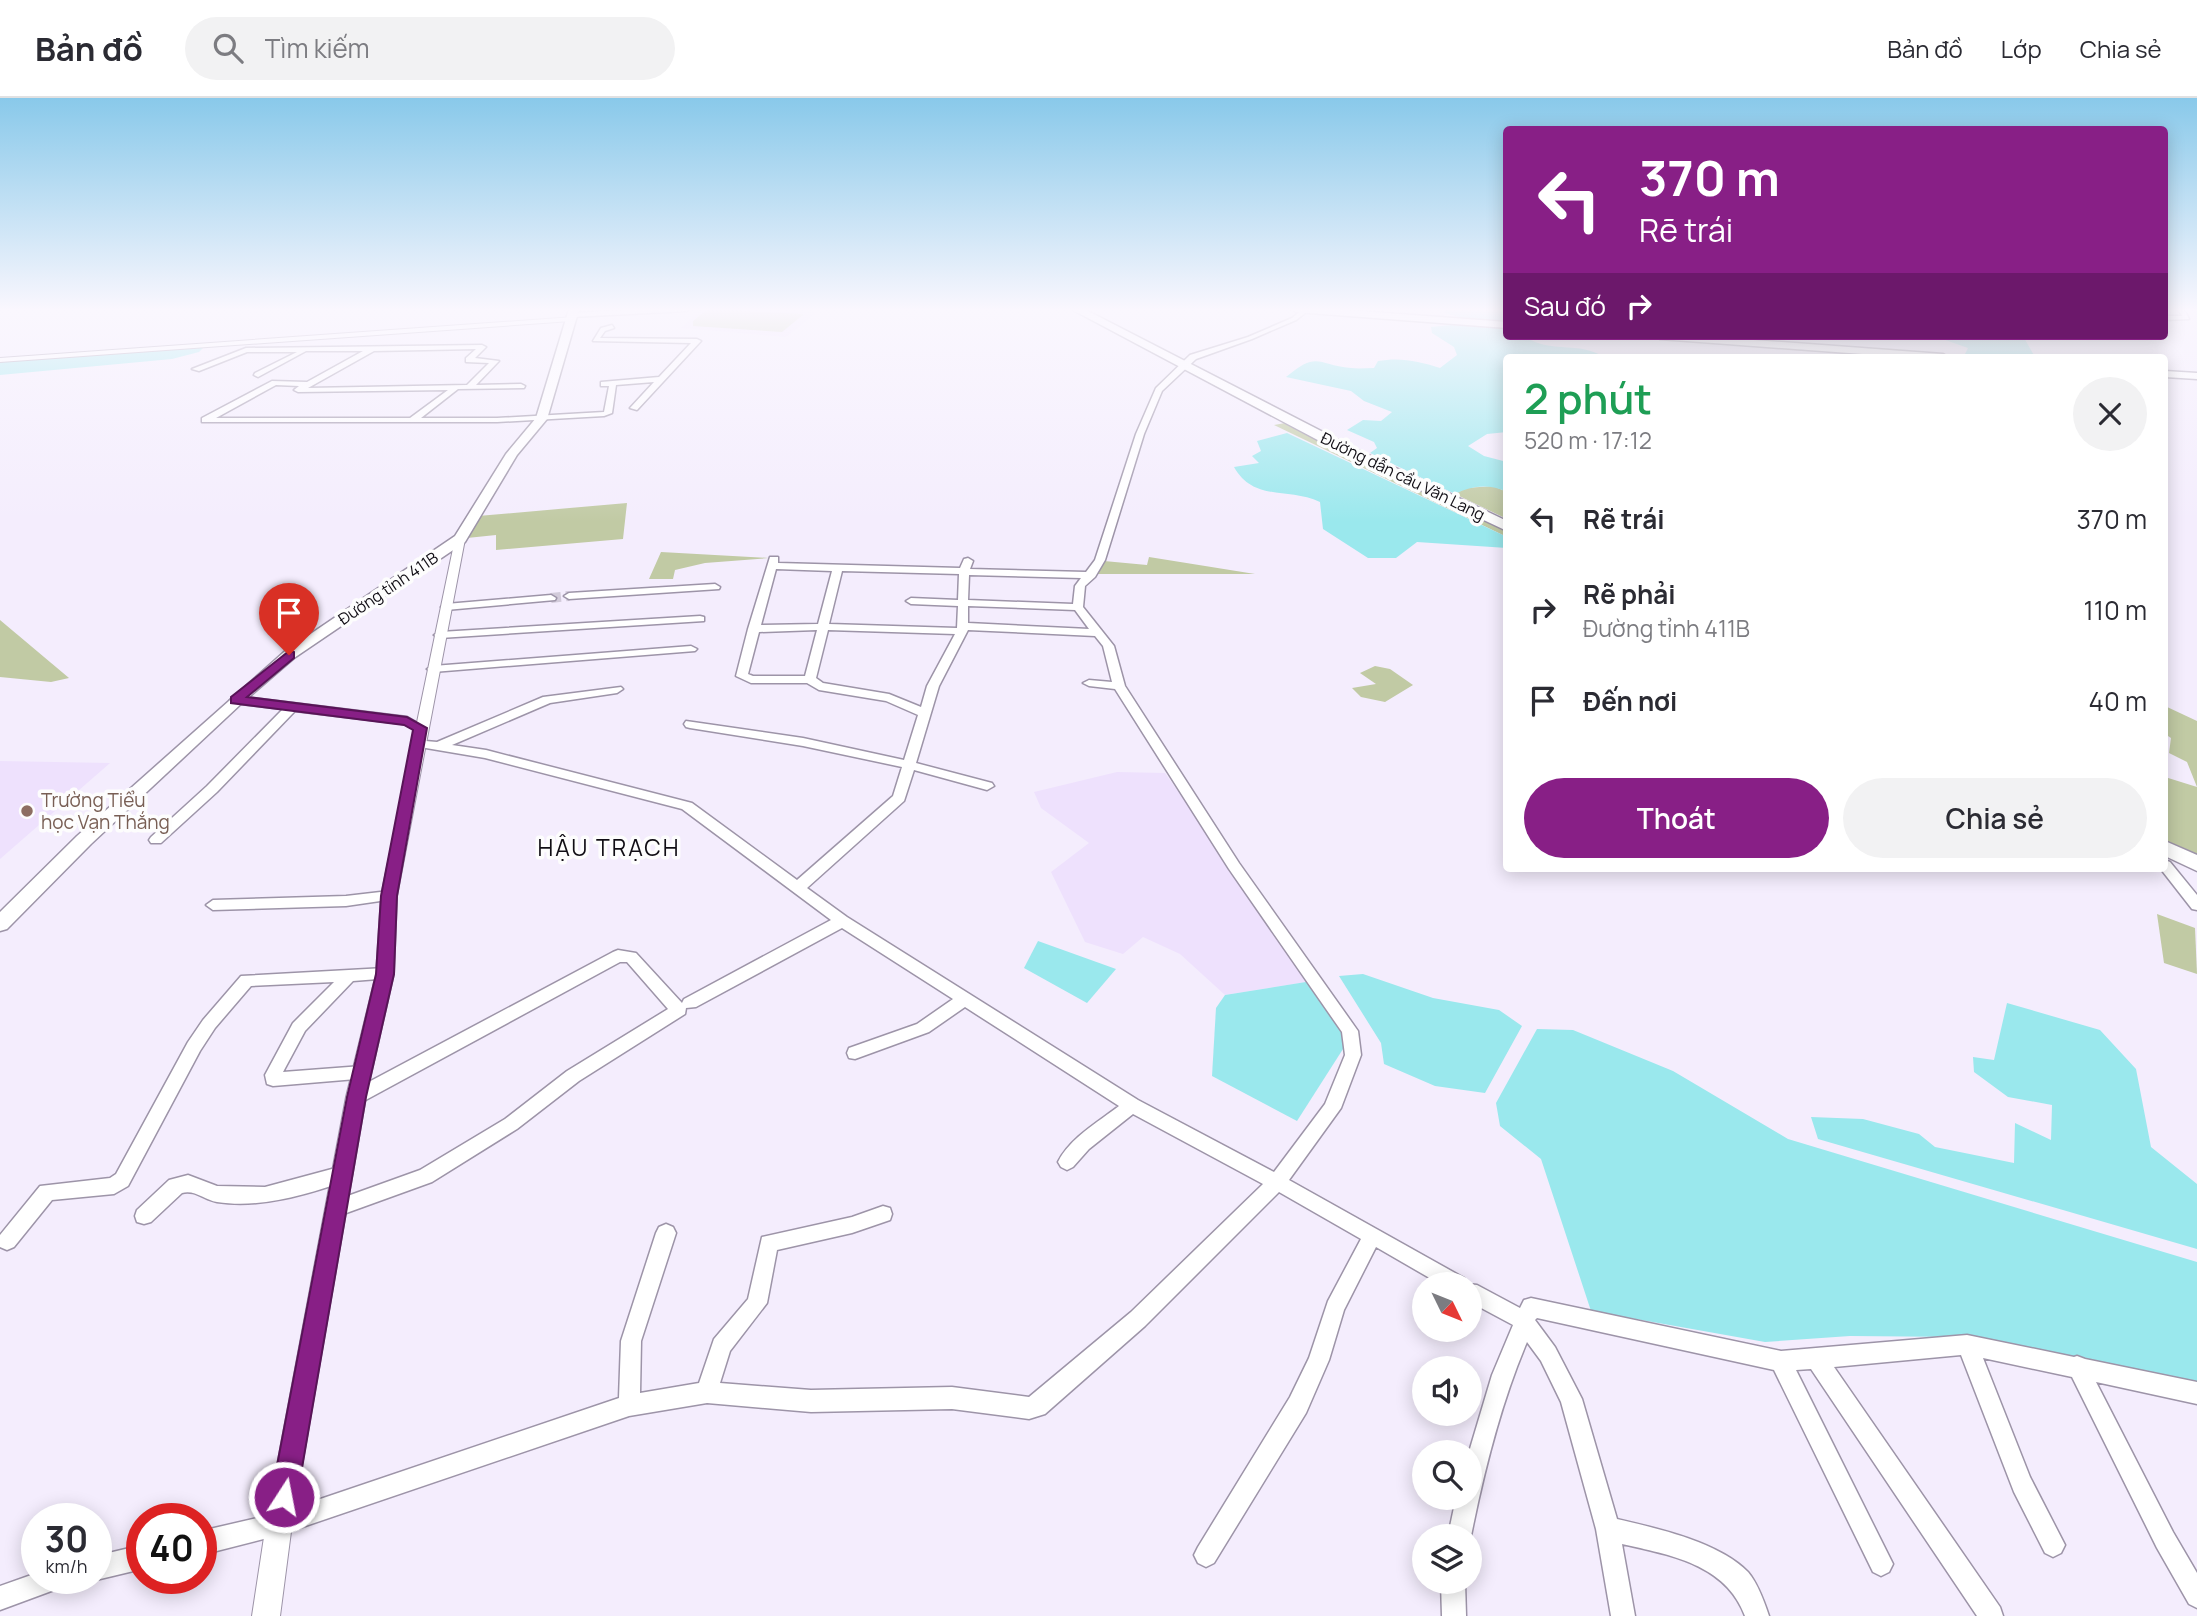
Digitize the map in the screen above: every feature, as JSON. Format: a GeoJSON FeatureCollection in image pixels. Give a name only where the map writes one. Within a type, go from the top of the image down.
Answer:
{"type":"FeatureCollection","features":[{"type":"Feature","properties":{"kind":"main road","name":"Đường tỉnh 411B"},"geometry":{"type":"LineString","coordinates":[[0,924],[84,840],[236,700],[289,655],[460,539],[512,454],[541,419],[553,380]]}},
{"type":"Feature","properties":{"kind":"main road","name":"Đường dẫn cầu Văn Lang"},"geometry":{"type":"LineString","coordinates":[[1211,380],[1351,452],[1503,525]]}},
{"type":"Feature","properties":{"kind":"main road"},"geometry":{"type":"LineString","coordinates":[[2168,850],[2197,864]]}},
{"type":"Feature","properties":{"kind":"street"},"geometry":{"type":"LineString","coordinates":[[313,380],[298,390],[521,386]]}},
{"type":"Feature","properties":{"kind":"street"},"geometry":{"type":"LineString","coordinates":[[468,388],[476,380]]}},
{"type":"Feature","properties":{"kind":"street"},"geometry":{"type":"LineString","coordinates":[[305,384],[275,383],[205,420],[411,421],[541,419],[607,414],[609,381],[640,380]]}},
{"type":"Feature","properties":{"kind":"street"},"geometry":{"type":"LineString","coordinates":[[634,408],[661,380]]}},
{"type":"Feature","properties":{"kind":"street"},"geometry":{"type":"LineString","coordinates":[[217,1539],[279,1524],[628,1405],[707,1392],[811,1401],[951,1398],[1029,1408],[1037,1406],[1138,1319],[1276,1183],[1332,1108],[1353,1055],[1350,1031],[1234,866],[1119,686],[1108,646],[1078,607],[1080,586],[1100,560],[1140,434],[1159,390],[1170,380]]}},
{"type":"Feature","properties":{"kind":"street"},"geometry":{"type":"LineString","coordinates":[[411,421],[454,388]]}},
{"type":"Feature","properties":{"kind":"street"},"geometry":{"type":"LineString","coordinates":[[267,1616],[279,1524],[356,1097],[385,974],[389,896],[460,539]]}},
{"type":"Feature","properties":{"kind":"street"},"geometry":{"type":"LineString","coordinates":[[924,713],[889,698],[819,686],[810,679],[744,678],[742,673],[753,629],[774,562],[838,567],[966,566],[1091,575]]}},
{"type":"Feature","properties":{"kind":"street"},"geometry":{"type":"LineString","coordinates":[[796,889],[894,805],[911,763],[939,670],[962,629],[966,566]]}},
{"type":"Feature","properties":{"kind":"street"},"geometry":{"type":"LineString","coordinates":[[810,679],[838,567]]}},
{"type":"Feature","properties":{"kind":"street"},"geometry":{"type":"LineString","coordinates":[[569,596],[715,587]]}},
{"type":"Feature","properties":{"kind":"street"},"geometry":{"type":"LineString","coordinates":[[446,607],[551,598]]}},
{"type":"Feature","properties":{"kind":"street"},"geometry":{"type":"LineString","coordinates":[[911,601],[1078,607]]}},
{"type":"Feature","properties":{"kind":"street"},"geometry":{"type":"LineString","coordinates":[[440,635],[700,618]]}},
{"type":"Feature","properties":{"kind":"street"},"geometry":{"type":"LineString","coordinates":[[753,629],[962,629],[1098,633]]}},
{"type":"Feature","properties":{"kind":"street"},"geometry":{"type":"LineString","coordinates":[[433,669],[691,649]]}},
{"type":"Feature","properties":{"kind":"street"},"geometry":{"type":"LineString","coordinates":[[1089,684],[1119,686]]}},
{"type":"Feature","properties":{"kind":"street"},"geometry":{"type":"LineString","coordinates":[[439,746],[547,700],[617,689]]}},
{"type":"Feature","properties":{"kind":"street"},"geometry":{"type":"LineString","coordinates":[[236,700],[407,721],[419,736],[439,746],[486,754],[678,802],[720,829],[796,889],[842,921],[1132,1105],[1436,1272]]}},
{"type":"Feature","properties":{"kind":"street"},"geometry":{"type":"LineString","coordinates":[[156,840],[212,789],[292,707]]}},
{"type":"Feature","properties":{"kind":"street"},"geometry":{"type":"LineString","coordinates":[[690,724],[783,737],[911,763],[987,786]]}},
{"type":"Feature","properties":{"kind":"street"},"geometry":{"type":"LineString","coordinates":[[2168,868],[2197,905]]}},
{"type":"Feature","properties":{"kind":"street"},"geometry":{"type":"LineString","coordinates":[[213,905],[346,901],[389,896]]}},
{"type":"Feature","properties":{"kind":"street"},"geometry":{"type":"LineString","coordinates":[[690,1003],[842,921]]}},
{"type":"Feature","properties":{"kind":"street"},"geometry":{"type":"LineString","coordinates":[[338,1208],[426,1176],[511,1124],[573,1076],[679,1010],[631,957],[618,956],[356,1097]]}},
{"type":"Feature","properties":{"kind":"street"},"geometry":{"type":"LineString","coordinates":[[7,1241],[47,1192],[110,1186],[122,1180],[194,1047],[209,1024],[247,980],[385,974]]}},
{"type":"Feature","properties":{"kind":"street"},"geometry":{"type":"LineString","coordinates":[[348,977],[299,1027],[272,1075],[273,1079],[362,1073]]}},
{"type":"Feature","properties":{"kind":"street"},"geometry":{"type":"LineString","coordinates":[[855,1053],[923,1028],[963,1000]]}},
{"type":"Feature","properties":{"kind":"street"},"geometry":{"type":"LineString","coordinates":[[1067,1162],[1083,1143],[1132,1105]]}},
{"type":"Feature","properties":{"kind":"street"},"geometry":{"type":"LineString","coordinates":[[144,1216],[176,1186],[188,1183],[216,1194],[265,1195],[343,1174]]}},
{"type":"Feature","properties":{"kind":"street"},"geometry":{"type":"LineString","coordinates":[[707,1392],[721,1346],[757,1303],[769,1243],[852,1225],[883,1214]]}},
{"type":"Feature","properties":{"kind":"street"},"geometry":{"type":"LineString","coordinates":[[628,1405],[631,1341],[666,1233]]}},
{"type":"Feature","properties":{"kind":"street"},"geometry":{"type":"LineString","coordinates":[[1206,1555],[1298,1405],[1319,1360],[1335,1308],[1372,1236]]}},
{"type":"Feature","properties":{"kind":"street"},"geometry":{"type":"LineString","coordinates":[[1482,1298],[1523,1320],[1548,1353],[1571,1399],[1608,1529],[1623,1616]]}},
{"type":"Feature","properties":{"kind":"street"},"geometry":{"type":"LineString","coordinates":[[1482,1440],[1523,1320],[1531,1307],[1781,1362],[1967,1345],[2197,1393]]}},
{"type":"Feature","properties":{"kind":"street"},"geometry":{"type":"LineString","coordinates":[[1967,1345],[2022,1484],[2053,1545]]}},
{"type":"Feature","properties":{"kind":"street"},"geometry":{"type":"LineString","coordinates":[[1817,1360],[1991,1616]]}},
{"type":"Feature","properties":{"kind":"street"},"geometry":{"type":"LineString","coordinates":[[1781,1362],[1881,1564]]}},
{"type":"Feature","properties":{"kind":"street"},"geometry":{"type":"LineString","coordinates":[[2077,1366],[2165,1540],[2197,1596]]}},
{"type":"Feature","properties":{"kind":"street"},"geometry":{"type":"LineString","coordinates":[[1608,1529],[1654,1540],[1721,1566],[1740,1581],[1757,1616]]}},
{"type":"Feature","properties":{"kind":"street"},"geometry":{"type":"LineString","coordinates":[[2,1594],[21,1588]]}},
{"type":"Feature","properties":{"kind":"street"},"geometry":{"type":"LineString","coordinates":[[1453,1594],[1454,1616]]}},
{"type":"Feature","properties":{"kind":"shaded area","name":"Trường Tiểu học Vạn Thắng"},"geometry":{"type":"Polygon","coordinates":[[[0,761],[110,763],[0,859],[0,761]]]}},
{"type":"Feature","properties":{"kind":"shaded area"},"geometry":{"type":"Polygon","coordinates":[[[1117,772],[1165,773],[1312,981],[1225,995],[1180,954],[1143,937],[1123,954],[1085,942],[1051,872],[1089,843],[1041,808],[1034,792],[1117,772]]]}},
{"type":"Feature","properties":{"kind":"green space"},"geometry":{"type":"Polygon","coordinates":[[[1285,423],[1503,529],[1503,535],[1274,425],[1285,423]]]}},
{"type":"Feature","properties":{"kind":"green space"},"geometry":{"type":"Polygon","coordinates":[[[1493,486],[1503,490],[1503,517],[1455,494],[1466,488],[1493,486]]]}},
{"type":"Feature","properties":{"kind":"green space"},"geometry":{"type":"Polygon","coordinates":[[[627,503],[623,539],[496,550],[496,535],[467,538],[478,516],[627,503]]]}},
{"type":"Feature","properties":{"kind":"green space"},"geometry":{"type":"Polygon","coordinates":[[[661,552],[769,558],[705,563],[675,570],[673,579],[649,579],[661,552]]]}},
{"type":"Feature","properties":{"kind":"green space"},"geometry":{"type":"Polygon","coordinates":[[[1149,557],[1255,574],[1095,574],[1104,561],[1147,565],[1149,557]]]}},
{"type":"Feature","properties":{"kind":"green space"},"geometry":{"type":"Polygon","coordinates":[[[0,620],[69,678],[51,682],[0,677],[0,620]]]}},
{"type":"Feature","properties":{"kind":"green space"},"geometry":{"type":"Polygon","coordinates":[[[1375,666],[1390,669],[1413,685],[1385,702],[1361,697],[1352,688],[1376,684],[1360,673],[1375,666]]]}},
{"type":"Feature","properties":{"kind":"green space"},"geometry":{"type":"Polygon","coordinates":[[[2168,707],[2197,721],[2197,787],[2187,762],[2169,753],[2171,738],[2168,736],[2168,707]]]}},
{"type":"Feature","properties":{"kind":"green space"},"geometry":{"type":"Polygon","coordinates":[[[2168,778],[2197,787],[2197,856],[2168,842],[2168,778]]]}},
{"type":"Feature","properties":{"kind":"green space"},"geometry":{"type":"Polygon","coordinates":[[[2157,914],[2195,928],[2197,974],[2164,963],[2157,914]]]}},
{"type":"Feature","properties":{"kind":"water"},"geometry":{"type":"Polygon","coordinates":[[[1299,380],[1503,380],[1503,432],[1487,434],[1468,446],[1484,456],[1503,461],[1503,491],[1481,487],[1455,494],[1370,453],[1377,448],[1374,442],[1347,430],[1363,420],[1381,421],[1392,412],[1364,401],[1351,391],[1299,380]]]}},
{"type":"Feature","properties":{"kind":"water"},"geometry":{"type":"Polygon","coordinates":[[[1287,433],[1503,535],[1503,548],[1417,542],[1396,558],[1368,558],[1323,529],[1320,502],[1261,489],[1242,478],[1234,467],[1259,463],[1252,456],[1261,451],[1257,441],[1287,433]]]}},
{"type":"Feature","properties":{"kind":"water"},"geometry":{"type":"Polygon","coordinates":[[[1038,941],[1116,969],[1087,1003],[1024,968],[1038,941]]]}},
{"type":"Feature","properties":{"kind":"water"},"geometry":{"type":"Polygon","coordinates":[[[1363,974],[1433,998],[1499,1010],[1522,1026],[1485,1093],[1435,1086],[1384,1064],[1381,1043],[1339,976],[1363,974]]]}},
{"type":"Feature","properties":{"kind":"water"},"geometry":{"type":"Polygon","coordinates":[[[1312,981],[1343,1026],[1343,1049],[1297,1121],[1212,1076],[1216,1008],[1225,995],[1312,981]]]}},
{"type":"Feature","properties":{"kind":"water"},"geometry":{"type":"Polygon","coordinates":[[[2007,1003],[2100,1030],[2136,1069],[2151,1147],[2197,1184],[2197,1249],[1818,1139],[1811,1117],[1863,1119],[1919,1134],[1935,1147],[2014,1163],[2015,1123],[2051,1140],[2052,1105],[2008,1097],[1974,1072],[1973,1057],[1994,1060],[2007,1003]]]}},
{"type":"Feature","properties":{"kind":"water"},"geometry":{"type":"Polygon","coordinates":[[[1537,1029],[1573,1030],[1673,1071],[1788,1139],[2197,1262],[2197,1384],[1961,1337],[1850,1336],[1765,1342],[1591,1311],[1541,1159],[1500,1126],[1496,1103],[1537,1029]]]}},
{"type":"Feature","properties":{"kind":"tunnel"},"geometry":{"type":"LineString","coordinates":[[551,598],[569,596]]}},
{"type":"Feature","properties":{"kind":"place","name":"Trường Tiểu học Vạn Thắng"},"geometry":{"type":"Point","coordinates":[27,811]}},
{"type":"Feature","properties":{"kind":"district","name":"HẬU TRẠCH"},"geometry":{"type":"Point","coordinates":[609,848]}},
{"type":"Feature","properties":{"kind":"route"},"geometry":{"type":"LineString","coordinates":[[284,1497],[356,1097],[385,974],[389,896],[420,728],[407,721],[236,700],[289,655]]}}]}
